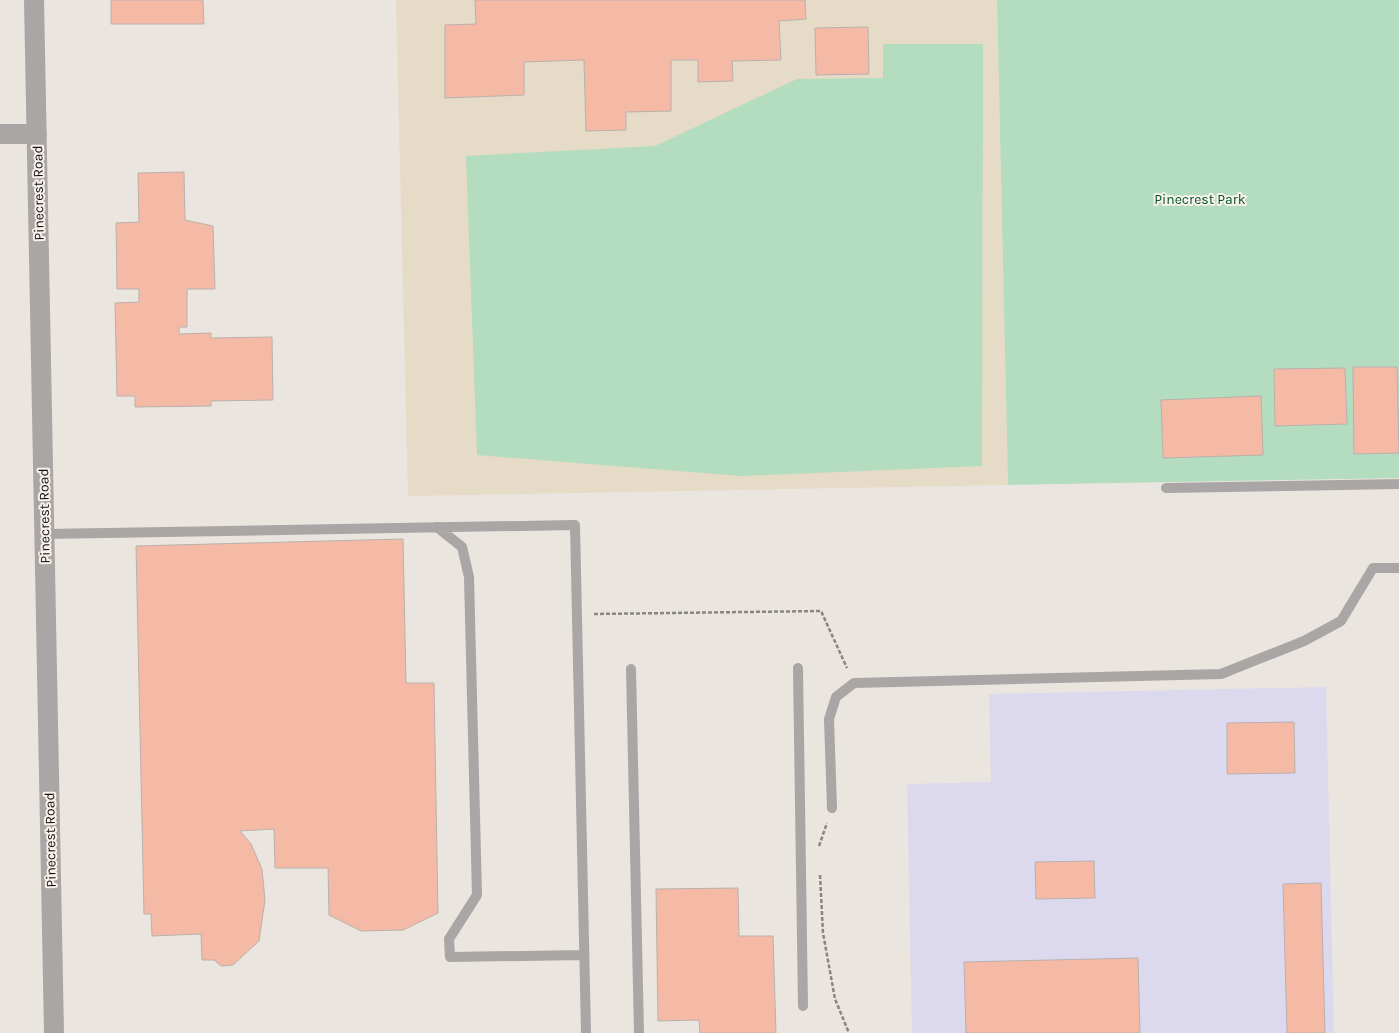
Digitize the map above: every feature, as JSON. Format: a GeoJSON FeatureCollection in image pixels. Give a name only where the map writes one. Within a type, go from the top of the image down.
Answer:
{"type":"FeatureCollection","features":[{"type":"Feature","properties":{"kind":"street","name":"Pinecrest Road"},"geometry":{"type":"LineString","coordinates":[[34,0],[54,1033]]}},
{"type":"Feature","properties":{"kind":"street"},"geometry":{"type":"LineString","coordinates":[[0,134],[37,134]]}},
{"type":"Feature","properties":{"kind":"lane"},"geometry":{"type":"LineString","coordinates":[[1166,488],[1399,484]]}},
{"type":"Feature","properties":{"kind":"lane"},"geometry":{"type":"LineString","coordinates":[[45,534],[575,525],[586,1033]]}},
{"type":"Feature","properties":{"kind":"lane"},"geometry":{"type":"LineString","coordinates":[[437,527],[462,547],[470,577],[477,895],[449,939],[450,957],[584,955]]}},
{"type":"Feature","properties":{"kind":"lane"},"geometry":{"type":"LineString","coordinates":[[832,808],[829,719],[836,697],[854,683],[1221,674],[1304,641],[1341,621],[1373,568],[1399,568]]}},
{"type":"Feature","properties":{"kind":"lane"},"geometry":{"type":"LineString","coordinates":[[798,668],[804,1006]]}},
{"type":"Feature","properties":{"kind":"lane"},"geometry":{"type":"LineString","coordinates":[[631,669],[639,1033]]}},
{"type":"Feature","properties":{"kind":"path"},"geometry":{"type":"LineString","coordinates":[[577,614],[821,611],[854,683]]}},
{"type":"Feature","properties":{"kind":"path"},"geometry":{"type":"LineString","coordinates":[[819,847],[832,808]]}},
{"type":"Feature","properties":{"kind":"path"},"geometry":{"type":"LineString","coordinates":[[820,871],[823,933],[835,999],[848,1033]]}},
{"type":"Feature","properties":{"kind":"shaded area"},"geometry":{"type":"Polygon","coordinates":[[[396,0],[997,0],[1008,485],[408,496],[396,0]]]}},
{"type":"Feature","properties":{"kind":"shaded area"},"geometry":{"type":"Polygon","coordinates":[[[1326,687],[1334,1033],[912,1033],[907,784],[991,782],[989,694],[1326,687]]]}},
{"type":"Feature","properties":{"kind":"green space","name":"Pinecrest Park"},"geometry":{"type":"Polygon","coordinates":[[[997,0],[1399,0],[1399,478],[1008,485],[997,0]]]}},
{"type":"Feature","properties":{"kind":"green space"},"geometry":{"type":"Polygon","coordinates":[[[883,44],[983,44],[982,466],[741,476],[477,455],[466,156],[655,146],[797,79],[883,78],[883,44]]]}},
{"type":"Feature","properties":{"kind":"building"},"geometry":{"type":"Polygon","coordinates":[[[111,0],[203,0],[204,24],[111,24],[111,0]]]}},
{"type":"Feature","properties":{"kind":"building"},"geometry":{"type":"Polygon","coordinates":[[[475,0],[805,0],[806,19],[779,21],[781,60],[732,61],[733,81],[698,82],[698,60],[671,60],[671,111],[626,112],[626,130],[586,131],[584,60],[524,62],[524,95],[445,98],[445,25],[476,24],[475,0]]]}},
{"type":"Feature","properties":{"kind":"building"},"geometry":{"type":"Polygon","coordinates":[[[868,27],[869,74],[816,75],[815,28],[868,27]]]}},
{"type":"Feature","properties":{"kind":"building"},"geometry":{"type":"Polygon","coordinates":[[[184,172],[185,220],[213,226],[215,289],[187,289],[187,327],[179,327],[179,334],[211,333],[211,338],[272,337],[273,400],[211,401],[211,406],[135,407],[135,396],[117,396],[115,303],[139,302],[139,289],[117,289],[116,223],[139,222],[138,173],[184,172]]]}},
{"type":"Feature","properties":{"kind":"building"},"geometry":{"type":"Polygon","coordinates":[[[1353,367],[1397,367],[1399,453],[1354,454],[1353,367]]]}},
{"type":"Feature","properties":{"kind":"building"},"geometry":{"type":"Polygon","coordinates":[[[1345,368],[1347,424],[1275,426],[1274,369],[1345,368]]]}},
{"type":"Feature","properties":{"kind":"building"},"geometry":{"type":"Polygon","coordinates":[[[1261,396],[1263,455],[1163,458],[1161,400],[1261,396]]]}},
{"type":"Feature","properties":{"kind":"building"},"geometry":{"type":"Polygon","coordinates":[[[403,539],[406,683],[434,683],[438,913],[403,930],[361,931],[329,915],[328,868],[275,868],[274,829],[240,831],[251,844],[262,869],[265,900],[259,941],[233,965],[221,966],[214,960],[202,960],[201,934],[152,936],[151,914],[144,914],[136,546],[403,539]]]}},
{"type":"Feature","properties":{"kind":"building"},"geometry":{"type":"Polygon","coordinates":[[[1294,722],[1295,773],[1227,774],[1227,723],[1294,722]]]}},
{"type":"Feature","properties":{"kind":"building"},"geometry":{"type":"Polygon","coordinates":[[[1094,861],[1095,898],[1036,899],[1035,862],[1094,861]]]}},
{"type":"Feature","properties":{"kind":"building"},"geometry":{"type":"Polygon","coordinates":[[[1321,883],[1325,1033],[1287,1033],[1283,884],[1321,883]]]}},
{"type":"Feature","properties":{"kind":"building"},"geometry":{"type":"Polygon","coordinates":[[[738,888],[739,936],[773,936],[776,1033],[700,1033],[699,1020],[658,1021],[656,889],[738,888]]]}},
{"type":"Feature","properties":{"kind":"building"},"geometry":{"type":"Polygon","coordinates":[[[1138,958],[1140,1033],[966,1033],[964,962],[1138,958]]]}}]}
